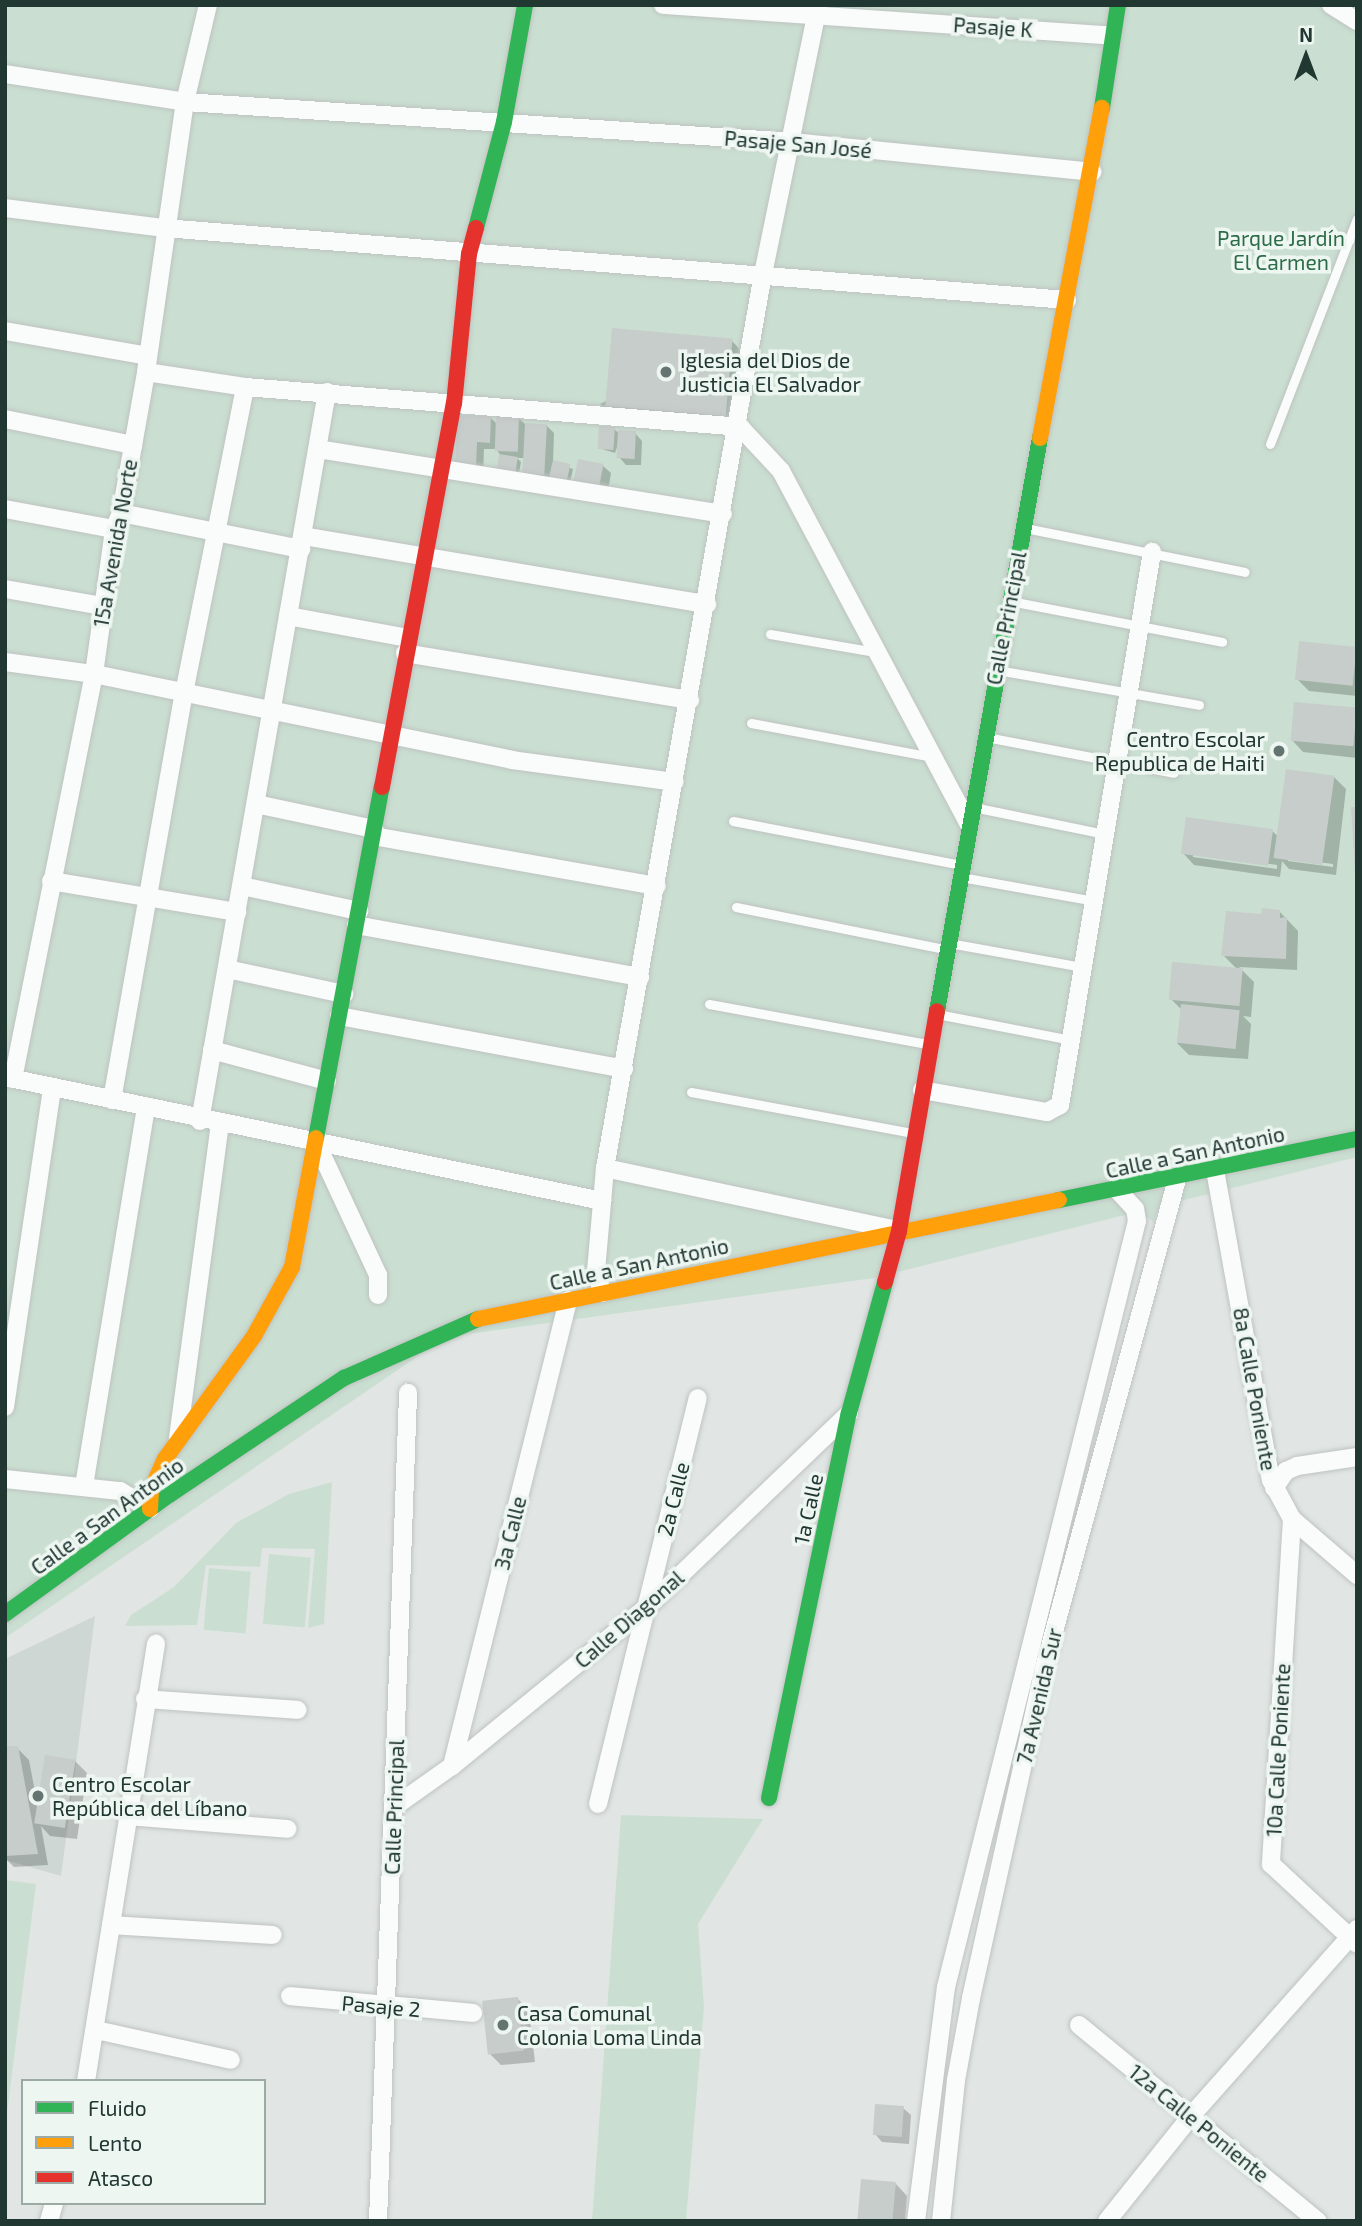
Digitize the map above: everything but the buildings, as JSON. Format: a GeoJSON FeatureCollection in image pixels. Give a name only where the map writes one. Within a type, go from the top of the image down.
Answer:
{"type":"FeatureCollection","features":[{"type":"Feature","properties":{"kind":"street","name":"15a Avenida Norte"},"geometry":{"type":"LineString","coordinates":[[9,1078],[94,674],[102,606],[147,364],[164,228],[185,102],[208,5]]}},
{"type":"Feature","properties":{"kind":"street"},"geometry":{"type":"LineString","coordinates":[[150,1509],[150,1490],[178,1438],[254,1336],[287,1280],[316,1142],[374,833],[389,735],[454,404],[469,254],[504,122],[525,5]]}},
{"type":"Feature","properties":{"kind":"street","name":"Pasaje K"},"geometry":{"type":"LineString","coordinates":[[663,5],[817,10],[1112,36]]}},
{"type":"Feature","properties":{"kind":"street","name":"Calle Principal"},"geometry":{"type":"LineString","coordinates":[[899,1231],[995,670],[1092,172],[1118,5]]}},
{"type":"Feature","properties":{"kind":"street"},"geometry":{"type":"LineString","coordinates":[[1331,5],[1357,21]]}},
{"type":"Feature","properties":{"kind":"street"},"geometry":{"type":"LineString","coordinates":[[602,1293],[596,1271],[606,1168],[740,427],[762,279],[793,142],[817,10]]}},
{"type":"Feature","properties":{"kind":"street","name":"Pasaje San José"},"geometry":{"type":"LineString","coordinates":[[5,74],[185,102],[793,142],[1092,172]]}},
{"type":"Feature","properties":{"kind":"street"},"geometry":{"type":"LineString","coordinates":[[5,208],[164,228],[762,279],[1067,300]]}},
{"type":"Feature","properties":{"kind":"street"},"geometry":{"type":"LineString","coordinates":[[5,331],[245,387],[740,427],[780,471],[970,815]]}},
{"type":"Feature","properties":{"kind":"street"},"geometry":{"type":"LineString","coordinates":[[111,1100],[184,694],[245,387]]}},
{"type":"Feature","properties":{"kind":"street"},"geometry":{"type":"LineString","coordinates":[[200,1121],[327,392]]}},
{"type":"Feature","properties":{"kind":"street"},"geometry":{"type":"LineString","coordinates":[[5,419],[133,445]]}},
{"type":"Feature","properties":{"kind":"street"},"geometry":{"type":"LineString","coordinates":[[318,449],[439,471],[723,514]]}},
{"type":"Feature","properties":{"kind":"street"},"geometry":{"type":"LineString","coordinates":[[5,509],[425,557],[707,604]]}},
{"type":"Feature","properties":{"kind":"street"},"geometry":{"type":"LineString","coordinates":[[922,1090],[1054,1111],[1060,1105],[1152,552]]}},
{"type":"Feature","properties":{"kind":"street"},"geometry":{"type":"LineString","coordinates":[[5,589],[102,606]]}},
{"type":"Feature","properties":{"kind":"street"},"geometry":{"type":"LineString","coordinates":[[288,616],[407,645],[690,700]]}},
{"type":"Feature","properties":{"kind":"street"},"geometry":{"type":"LineString","coordinates":[[5,662],[94,674],[512,760],[675,782]]}},
{"type":"Feature","properties":{"kind":"street"},"geometry":{"type":"LineString","coordinates":[[256,804],[374,833],[657,886]]}},
{"type":"Feature","properties":{"kind":"street"},"geometry":{"type":"LineString","coordinates":[[51,881],[237,912]]}},
{"type":"Feature","properties":{"kind":"street"},"geometry":{"type":"LineString","coordinates":[[242,886],[358,918],[640,977]]}},
{"type":"Feature","properties":{"kind":"street"},"geometry":{"type":"LineString","coordinates":[[227,969],[344,994]]}},
{"type":"Feature","properties":{"kind":"street"},"geometry":{"type":"LineString","coordinates":[[339,1016],[624,1069]]}},
{"type":"Feature","properties":{"kind":"street"},"geometry":{"type":"LineString","coordinates":[[212,1050],[327,1081]]}},
{"type":"Feature","properties":{"kind":"street"},"geometry":{"type":"LineString","coordinates":[[9,1078],[200,1121],[602,1201]]}},
{"type":"Feature","properties":{"kind":"street"},"geometry":{"type":"LineString","coordinates":[[5,1407],[52,1089]]}},
{"type":"Feature","properties":{"kind":"street"},"geometry":{"type":"LineString","coordinates":[[84,1486],[146,1108]]}},
{"type":"Feature","properties":{"kind":"street"},"geometry":{"type":"LineString","coordinates":[[178,1438],[220,1124]]}},
{"type":"Feature","properties":{"kind":"street","name":"Calle a San Antonio"},"geometry":{"type":"LineString","coordinates":[[5,1614],[150,1509],[344,1378],[464,1322],[899,1231],[1177,1179],[1357,1139]]}},
{"type":"Feature","properties":{"kind":"street"},"geometry":{"type":"LineString","coordinates":[[316,1142],[378,1275],[378,1295]]}},
{"type":"Feature","properties":{"kind":"street"},"geometry":{"type":"LineString","coordinates":[[606,1168],[899,1231]]}},
{"type":"Feature","properties":{"kind":"street","name":"8a Calle Poniente"},"geometry":{"type":"LineString","coordinates":[[1215,1170],[1265,1456],[1274,1488],[1292,1519],[1357,1575]]}},
{"type":"Feature","properties":{"kind":"street","name":"7a Avenida Sur"},"geometry":{"type":"LineString","coordinates":[[941,2221],[956,2080],[971,1998],[1045,1665],[1177,1179]]}},
{"type":"Feature","properties":{"kind":"street","name":"7a Avenida Sur"},"geometry":{"type":"LineString","coordinates":[[916,2221],[946,1987],[1137,1221],[1135,1209],[1117,1190]]}},
{"type":"Feature","properties":{"kind":"street","name":"1a Calle"},"geometry":{"type":"LineString","coordinates":[[769,1798],[849,1413],[899,1231]]}},
{"type":"Feature","properties":{"kind":"street","name":"3a Calle"},"geometry":{"type":"LineString","coordinates":[[452,1766],[568,1300]]}},
{"type":"Feature","properties":{"kind":"street","name":"Calle Principal"},"geometry":{"type":"LineString","coordinates":[[378,2221],[408,1392]]}},
{"type":"Feature","properties":{"kind":"street","name":"2a Calle"},"geometry":{"type":"LineString","coordinates":[[598,1804],[698,1398]]}},
{"type":"Feature","properties":{"kind":"street","name":"Calle Diagonal"},"geometry":{"type":"LineString","coordinates":[[394,1807],[452,1766],[647,1607],[849,1413]]}},
{"type":"Feature","properties":{"kind":"street"},"geometry":{"type":"LineString","coordinates":[[1274,1488],[1286,1471],[1297,1466],[1357,1457]]}},
{"type":"Feature","properties":{"kind":"street"},"geometry":{"type":"LineString","coordinates":[[5,1479],[84,1486],[133,1495],[150,1509]]}},
{"type":"Feature","properties":{"kind":"street","name":"10a Calle Poniente"},"geometry":{"type":"LineString","coordinates":[[1292,1519],[1271,1864],[1354,1937]]}},
{"type":"Feature","properties":{"kind":"street"},"geometry":{"type":"LineString","coordinates":[[86,2079],[145,1699],[156,1644]]}},
{"type":"Feature","properties":{"kind":"street"},"geometry":{"type":"LineString","coordinates":[[145,1699],[298,1710]]}},
{"type":"Feature","properties":{"kind":"street"},"geometry":{"type":"LineString","coordinates":[[127,1816],[287,1829]]}},
{"type":"Feature","properties":{"kind":"street"},"geometry":{"type":"LineString","coordinates":[[111,1925],[272,1935]]}},
{"type":"Feature","properties":{"kind":"street"},"geometry":{"type":"LineString","coordinates":[[1107,2221],[1191,2116],[1354,1937]]}},
{"type":"Feature","properties":{"kind":"street","name":"Pasaje 2"},"geometry":{"type":"LineString","coordinates":[[290,1996],[386,2008],[473,2013]]}},
{"type":"Feature","properties":{"kind":"street","name":"12a Calle Poniente"},"geometry":{"type":"LineString","coordinates":[[1079,2025],[1318,2221]]}},
{"type":"Feature","properties":{"kind":"street"},"geometry":{"type":"LineString","coordinates":[[96,2030],[231,2060]]}},
{"type":"Feature","properties":{"kind":"lane"},"geometry":{"type":"LineString","coordinates":[[1270,444],[1357,219]]}},
{"type":"Feature","properties":{"kind":"lane"},"geometry":{"type":"LineString","coordinates":[[1329,235],[1349,240]]}},
{"type":"Feature","properties":{"kind":"lane"},"geometry":{"type":"LineString","coordinates":[[1023,527],[1245,572]]}},
{"type":"Feature","properties":{"kind":"lane"},"geometry":{"type":"LineString","coordinates":[[1008,600],[1222,642]]}},
{"type":"Feature","properties":{"kind":"lane"},"geometry":{"type":"LineString","coordinates":[[770,634],[880,653]]}},
{"type":"Feature","properties":{"kind":"lane"},"geometry":{"type":"LineString","coordinates":[[995,670],[1199,705]]}},
{"type":"Feature","properties":{"kind":"lane"},"geometry":{"type":"LineString","coordinates":[[751,723],[937,758]]}},
{"type":"Feature","properties":{"kind":"lane"},"geometry":{"type":"LineString","coordinates":[[984,736],[1174,773]]}},
{"type":"Feature","properties":{"kind":"lane"},"geometry":{"type":"LineString","coordinates":[[970,815],[1105,834]]}},
{"type":"Feature","properties":{"kind":"lane"},"geometry":{"type":"LineString","coordinates":[[733,821],[1094,901]]}},
{"type":"Feature","properties":{"kind":"lane"},"geometry":{"type":"LineString","coordinates":[[736,907],[947,946],[1083,967]]}},
{"type":"Feature","properties":{"kind":"lane"},"geometry":{"type":"LineString","coordinates":[[709,1004],[930,1044]]}},
{"type":"Feature","properties":{"kind":"lane"},"geometry":{"type":"LineString","coordinates":[[935,1014],[1071,1040]]}},
{"type":"Feature","properties":{"kind":"lane"},"geometry":{"type":"LineString","coordinates":[[691,1092],[914,1133]]}},
{"type":"Feature","properties":{"kind":"shaded area","name":"Centro Escolar República del Líbano"},"geometry":{"type":"Polygon","coordinates":[[[95,1616],[61,1876],[5,1860],[5,1659],[95,1616]]]}},
{"type":"Feature","properties":{"kind":"green space","name":"Parque Jardín El Carmen"},"geometry":{"type":"Polygon","coordinates":[[[5,5],[1357,5],[1357,1157],[1160,1206],[1153,1222],[1141,1211],[874,1278],[446,1337],[5,1638],[5,5]]]}},
{"type":"Feature","properties":{"kind":"green space"},"geometry":{"type":"Polygon","coordinates":[[[332,1482],[324,1624],[308,1628],[315,1549],[262,1548],[260,1567],[206,1565],[197,1625],[125,1626],[131,1615],[174,1587],[236,1523],[289,1494],[332,1482]]]}},
{"type":"Feature","properties":{"kind":"green space"},"geometry":{"type":"Polygon","coordinates":[[[269,1554],[311,1558],[305,1627],[263,1624],[269,1554]]]}},
{"type":"Feature","properties":{"kind":"green space"},"geometry":{"type":"Polygon","coordinates":[[[209,1568],[251,1572],[245,1633],[204,1630],[209,1568]]]}},
{"type":"Feature","properties":{"kind":"green space"},"geometry":{"type":"Polygon","coordinates":[[[621,1815],[763,1819],[698,1924],[704,2007],[686,2221],[592,2221],[621,1815]]]}},
{"type":"Feature","properties":{"kind":"green space"},"geometry":{"type":"Polygon","coordinates":[[[5,1880],[36,1884],[5,2129],[5,1880]]]}},
{"type":"Feature","properties":{"kind":"traffic: fast"},"geometry":{"type":"LineString","coordinates":[[476,228],[504,122],[525,5]]}},
{"type":"Feature","properties":{"kind":"traffic: fast"},"geometry":{"type":"LineString","coordinates":[[1102,108],[1118,5]]}},
{"type":"Feature","properties":{"kind":"traffic: fast"},"geometry":{"type":"LineString","coordinates":[[937,1011],[1040,438]]}},
{"type":"Feature","properties":{"kind":"traffic: fast"},"geometry":{"type":"LineString","coordinates":[[316,1138],[382,787]]}},
{"type":"Feature","properties":{"kind":"traffic: fast"},"geometry":{"type":"LineString","coordinates":[[1059,1200],[1357,1139]]}},
{"type":"Feature","properties":{"kind":"traffic: fast"},"geometry":{"type":"LineString","coordinates":[[769,1798],[849,1413],[885,1282]]}},
{"type":"Feature","properties":{"kind":"traffic: fast"},"geometry":{"type":"LineString","coordinates":[[5,1614],[169,1495],[344,1378],[478,1319]]}},
{"type":"Feature","properties":{"kind":"traffic: slow"},"geometry":{"type":"LineString","coordinates":[[1040,438],[1102,108]]}},
{"type":"Feature","properties":{"kind":"traffic: slow"},"geometry":{"type":"LineString","coordinates":[[150,1509],[151,1490],[165,1459],[254,1336],[292,1267],[316,1138]]}},
{"type":"Feature","properties":{"kind":"traffic: slow"},"geometry":{"type":"LineString","coordinates":[[478,1319],[1059,1200]]}},
{"type":"Feature","properties":{"kind":"traffic: jam"},"geometry":{"type":"LineString","coordinates":[[382,787],[454,404],[469,254],[476,228]]}},
{"type":"Feature","properties":{"kind":"traffic: jam"},"geometry":{"type":"LineString","coordinates":[[885,1282],[899,1231],[937,1011]]}},
{"type":"Feature","properties":{"kind":"place","name":"Iglesia del Dios de Justicia El Salvador"},"geometry":{"type":"Point","coordinates":[666,372]}},
{"type":"Feature","properties":{"kind":"place","name":"Centro Escolar Republica de Haiti"},"geometry":{"type":"Point","coordinates":[1279,751]}},
{"type":"Feature","properties":{"kind":"place","name":"Centro Escolar República del Líbano"},"geometry":{"type":"Point","coordinates":[38,1796]}},
{"type":"Feature","properties":{"kind":"place","name":"Casa Comunal Colonia Loma Linda"},"geometry":{"type":"Point","coordinates":[503,2025]}}]}
